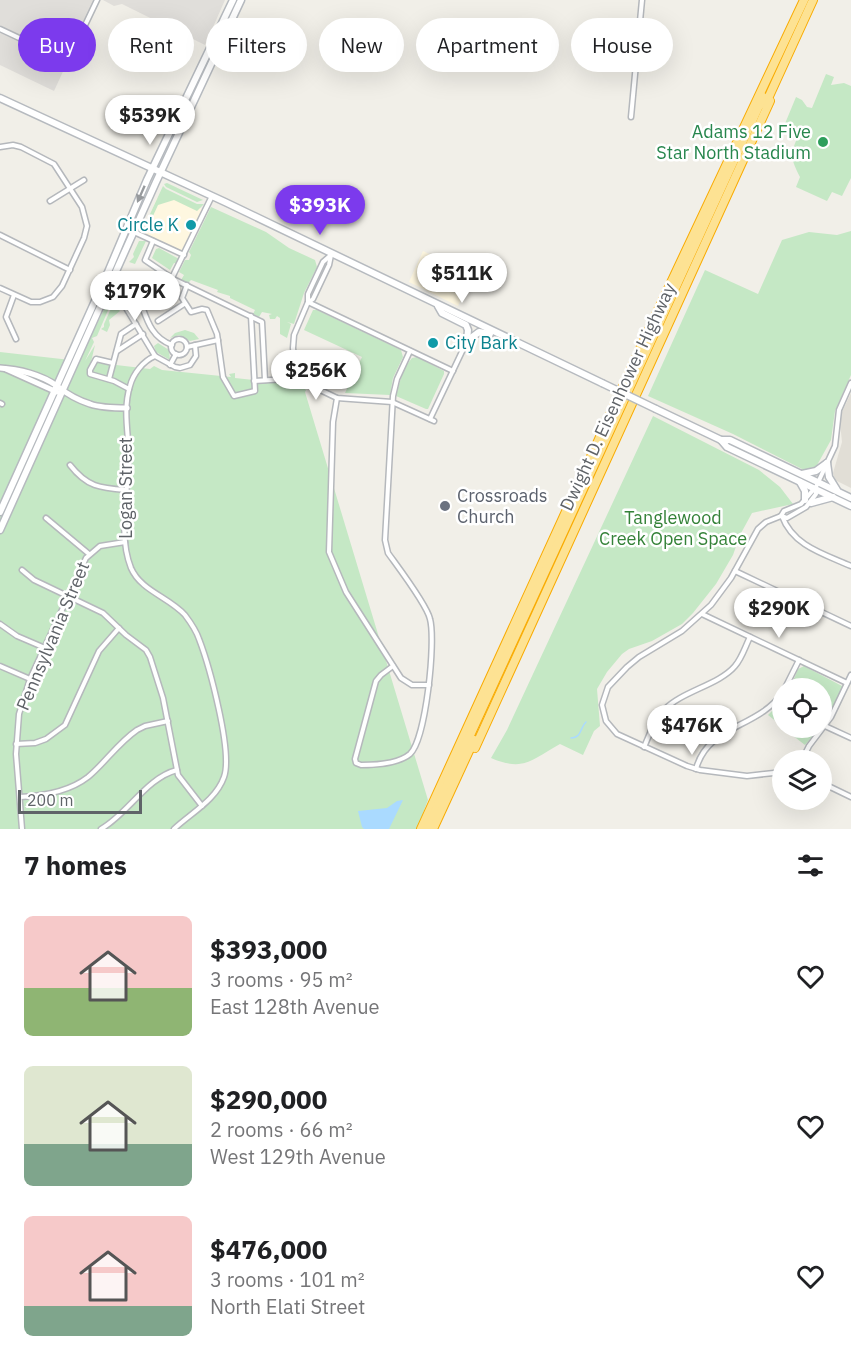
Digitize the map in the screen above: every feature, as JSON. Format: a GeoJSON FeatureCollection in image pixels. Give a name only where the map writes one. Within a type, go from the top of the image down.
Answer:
{"type":"FeatureCollection","features":[{"type":"Feature","properties":{"kind":"highway","name":"Dwight D. Eisenhower Highway"},"geometry":{"type":"LineString","coordinates":[[421,829],[642,344],[806,0]]}},
{"type":"Feature","properties":{"kind":"highway"},"geometry":{"type":"LineString","coordinates":[[427,829],[806,0]]}},
{"type":"Feature","properties":{"kind":"highway","name":"Dwight D. Eisenhower Highway"},"geometry":{"type":"LineString","coordinates":[[439,829],[815,0]]}},
{"type":"Feature","properties":{"kind":"highway"},"geometry":{"type":"LineString","coordinates":[[434,829],[815,0]]}},
{"type":"Feature","properties":{"kind":"main road"},"geometry":{"type":"LineString","coordinates":[[0,512],[111,273],[152,168],[233,0]]}},
{"type":"Feature","properties":{"kind":"main road"},"geometry":{"type":"LineString","coordinates":[[111,273],[134,232],[241,0]]}},
{"type":"Feature","properties":{"kind":"main road"},"geometry":{"type":"LineString","coordinates":[[0,98],[212,196],[721,440],[730,440],[835,494],[851,506]]}},
{"type":"Feature","properties":{"kind":"main road"},"geometry":{"type":"LineString","coordinates":[[438,305],[442,313],[466,324],[467,341]]}},
{"type":"Feature","properties":{"kind":"main road"},"geometry":{"type":"LineString","coordinates":[[467,341],[479,332],[505,337]]}},
{"type":"Feature","properties":{"kind":"main road"},"geometry":{"type":"LineString","coordinates":[[0,530],[58,390]]}},
{"type":"Feature","properties":{"kind":"main road"},"geometry":{"type":"LineString","coordinates":[[800,478],[827,464],[835,494]]}},
{"type":"Feature","properties":{"kind":"main road"},"geometry":{"type":"LineString","coordinates":[[800,478],[808,501],[835,494],[851,498]]}},
{"type":"Feature","properties":{"kind":"street"},"geometry":{"type":"LineString","coordinates":[[0,29],[68,61],[97,0]]}},
{"type":"Feature","properties":{"kind":"street"},"geometry":{"type":"LineString","coordinates":[[632,117],[642,0]]}},
{"type":"Feature","properties":{"kind":"street"},"geometry":{"type":"LineString","coordinates":[[0,147],[21,147],[51,161],[82,207],[87,226],[70,270],[58,292],[45,301],[31,302],[0,288]]}},
{"type":"Feature","properties":{"kind":"street"},"geometry":{"type":"LineString","coordinates":[[50,201],[84,180]]}},
{"type":"Feature","properties":{"kind":"street"},"geometry":{"type":"LineString","coordinates":[[140,304],[164,292],[173,279],[212,196]]}},
{"type":"Feature","properties":{"kind":"street"},"geometry":{"type":"LineString","coordinates":[[134,232],[184,255]]}},
{"type":"Feature","properties":{"kind":"street"},"geometry":{"type":"LineString","coordinates":[[0,235],[70,270]]}},
{"type":"Feature","properties":{"kind":"street"},"geometry":{"type":"LineString","coordinates":[[153,241],[145,260],[173,279],[262,322],[265,380]]}},
{"type":"Feature","properties":{"kind":"street"},"geometry":{"type":"LineString","coordinates":[[331,255],[323,262],[308,294],[308,302],[294,335],[294,358],[301,374],[314,387],[337,398],[392,402],[432,420],[467,341]]}},
{"type":"Feature","properties":{"kind":"street"},"geometry":{"type":"LineString","coordinates":[[111,273],[132,284],[145,319],[154,333],[172,345]]}},
{"type":"Feature","properties":{"kind":"street"},"geometry":{"type":"LineString","coordinates":[[187,285],[182,298],[184,304],[191,312],[207,310],[218,340],[223,376],[234,396],[253,392],[251,316]]}},
{"type":"Feature","properties":{"kind":"street"},"geometry":{"type":"LineString","coordinates":[[14,295],[6,317],[16,339]]}},
{"type":"Feature","properties":{"kind":"street"},"geometry":{"type":"LineString","coordinates":[[45,301],[48,308]]}},
{"type":"Feature","properties":{"kind":"street"},"geometry":{"type":"LineString","coordinates":[[308,302],[453,371]]}},
{"type":"Feature","properties":{"kind":"street"},"geometry":{"type":"LineString","coordinates":[[123,303],[155,356],[170,365],[180,368],[190,365],[196,356],[195,345]]}},
{"type":"Feature","properties":{"kind":"street"},"geometry":{"type":"LineString","coordinates":[[158,321],[184,304]]}},
{"type":"Feature","properties":{"kind":"street"},"geometry":{"type":"LineString","coordinates":[[109,379],[121,334],[136,324]]}},
{"type":"Feature","properties":{"kind":"street"},"geometry":{"type":"LineString","coordinates":[[116,351],[143,334]]}},
{"type":"Feature","properties":{"kind":"street"},"geometry":{"type":"LineString","coordinates":[[176,354],[172,345],[176,340],[180,339],[186,343],[187,347]]}},
{"type":"Feature","properties":{"kind":"street"},"geometry":{"type":"LineString","coordinates":[[176,354],[184,353],[187,347],[218,340]]}},
{"type":"Feature","properties":{"kind":"street"},"geometry":{"type":"LineString","coordinates":[[393,666],[381,675],[374,687],[355,759],[356,763],[367,765],[396,760],[405,758],[413,751],[417,744],[428,700],[431,620],[386,546],[392,402],[397,379],[410,351]]}},
{"type":"Feature","properties":{"kind":"street"},"geometry":{"type":"LineString","coordinates":[[170,365],[176,354]]}},
{"type":"Feature","properties":{"kind":"street","name":"Logan Street"},"geometry":{"type":"LineString","coordinates":[[155,356],[138,370],[129,389],[126,434],[129,454],[125,542],[130,566],[139,581],[181,611],[200,640],[216,700],[227,762],[221,784],[202,806],[174,829]]}},
{"type":"Feature","properties":{"kind":"street"},"geometry":{"type":"LineString","coordinates":[[113,363],[96,359],[90,374],[109,379],[129,389]]}},
{"type":"Feature","properties":{"kind":"street"},"geometry":{"type":"LineString","coordinates":[[2,368],[21,370],[58,390],[93,405],[127,408]]}},
{"type":"Feature","properties":{"kind":"street"},"geometry":{"type":"LineString","coordinates":[[254,381],[287,379]]}},
{"type":"Feature","properties":{"kind":"street"},"geometry":{"type":"LineString","coordinates":[[772,773],[747,776],[696,769],[614,732],[603,716],[602,705],[605,692],[627,667],[682,631],[718,597],[756,532],[766,522],[808,501],[835,446],[839,410],[851,383]]}},
{"type":"Feature","properties":{"kind":"street"},"geometry":{"type":"LineString","coordinates":[[337,398],[333,422],[328,552],[346,592],[401,678],[412,685],[429,685]]}},
{"type":"Feature","properties":{"kind":"street"},"geometry":{"type":"LineString","coordinates":[[70,465],[80,477],[92,485],[126,490]]}},
{"type":"Feature","properties":{"kind":"street"},"geometry":{"type":"LineString","coordinates":[[781,516],[787,530],[795,539],[851,566]]}},
{"type":"Feature","properties":{"kind":"street"},"geometry":{"type":"LineString","coordinates":[[46,518],[89,554]]}},
{"type":"Feature","properties":{"kind":"street","name":"Pennsylvania Street"},"geometry":{"type":"LineString","coordinates":[[22,829],[16,744],[19,714],[30,680],[83,562],[89,554],[103,545],[125,542]]}},
{"type":"Feature","properties":{"kind":"street"},"geometry":{"type":"LineString","coordinates":[[22,570],[34,580],[103,613],[118,628],[141,645],[149,655],[168,722],[177,770],[181,780],[202,806]]}},
{"type":"Feature","properties":{"kind":"street"},"geometry":{"type":"LineString","coordinates":[[735,571],[851,626]]}},
{"type":"Feature","properties":{"kind":"street"},"geometry":{"type":"LineString","coordinates":[[702,614],[847,683]]}},
{"type":"Feature","properties":{"kind":"street"},"geometry":{"type":"LineString","coordinates":[[0,624],[17,636],[45,648]]}},
{"type":"Feature","properties":{"kind":"street"},"geometry":{"type":"LineString","coordinates":[[16,744],[43,741],[65,725],[99,651],[118,628]]}},
{"type":"Feature","properties":{"kind":"street"},"geometry":{"type":"LineString","coordinates":[[644,747],[655,722],[664,710],[675,701],[730,671],[738,662],[750,637]]}},
{"type":"Feature","properties":{"kind":"street"},"geometry":{"type":"LineString","coordinates":[[790,678],[799,660]]}},
{"type":"Feature","properties":{"kind":"street"},"geometry":{"type":"LineString","coordinates":[[0,666],[30,680]]}},
{"type":"Feature","properties":{"kind":"street"},"geometry":{"type":"LineString","coordinates":[[832,712],[851,675]]}},
{"type":"Feature","properties":{"kind":"street"},"geometry":{"type":"LineString","coordinates":[[696,769],[701,754],[710,742],[766,711],[772,704]]}},
{"type":"Feature","properties":{"kind":"street"},"geometry":{"type":"LineString","coordinates":[[20,797],[40,795],[80,782],[89,776],[132,733],[145,726],[168,722]]}},
{"type":"Feature","properties":{"kind":"street"},"geometry":{"type":"LineString","coordinates":[[832,729],[851,738]]}},
{"type":"Feature","properties":{"kind":"street"},"geometry":{"type":"LineString","coordinates":[[101,829],[112,822],[161,776],[177,770]]}},
{"type":"Feature","properties":{"kind":"street"},"geometry":{"type":"LineString","coordinates":[[832,788],[851,797]]}},
{"type":"Feature","properties":{"kind":"shaded area"},"geometry":{"type":"Polygon","coordinates":[[[0,0],[96,0],[88,18],[18,18],[18,72],[63,72],[54,91],[0,65],[0,0]]]}},
{"type":"Feature","properties":{"kind":"shaded area"},"geometry":{"type":"Polygon","coordinates":[[[103,0],[225,0],[217,18],[206,18],[205,45],[194,40],[194,18],[150,18],[122,4],[114,6],[103,0]]]}},
{"type":"Feature","properties":{"kind":"shaded area"},"geometry":{"type":"Polygon","coordinates":[[[169,193],[202,209],[181,256],[140,238],[157,198],[169,193]]]}},
{"type":"Feature","properties":{"kind":"shaded area"},"geometry":{"type":"Polygon","coordinates":[[[423,251],[473,275],[458,306],[409,282],[423,251]]]}},
{"type":"Feature","properties":{"kind":"shaded area"},"geometry":{"type":"Polygon","coordinates":[[[851,393],[851,488],[835,480],[833,473],[842,442],[840,423],[842,412],[851,393]]]}},
{"type":"Feature","properties":{"kind":"green space","name":"Adams 12 Five Star North Stadium"},"geometry":{"type":"Polygon","coordinates":[[[826,74],[834,77],[831,85],[844,83],[851,86],[851,178],[842,196],[832,192],[827,201],[796,187],[800,177],[792,156],[799,134],[784,126],[796,97],[802,100],[807,107],[812,108],[826,74]]]}},
{"type":"Feature","properties":{"kind":"green space"},"geometry":{"type":"Polygon","coordinates":[[[167,183],[203,200],[197,202],[166,187],[164,184],[167,183]]]}},
{"type":"Feature","properties":{"kind":"green space"},"geometry":{"type":"Polygon","coordinates":[[[163,186],[197,204],[204,204],[197,211],[174,200],[158,205],[147,229],[144,227],[163,186]]]}},
{"type":"Feature","properties":{"kind":"green space"},"geometry":{"type":"Polygon","coordinates":[[[211,207],[266,232],[289,248],[315,260],[317,267],[304,293],[294,324],[287,322],[291,324],[287,338],[280,334],[280,318],[277,316],[275,319],[270,319],[269,315],[272,314],[262,312],[259,317],[253,314],[255,310],[230,296],[217,292],[218,290],[191,280],[188,283],[181,280],[184,275],[179,272],[185,260],[189,260],[191,255],[189,252],[211,207]]]}},
{"type":"Feature","properties":{"kind":"green space"},"geometry":{"type":"Polygon","coordinates":[[[851,231],[851,375],[835,411],[831,440],[816,467],[810,470],[802,469],[733,434],[648,396],[705,270],[758,294],[782,240],[809,232],[837,235],[851,231]]]}},
{"type":"Feature","properties":{"kind":"green space"},"geometry":{"type":"Polygon","coordinates":[[[139,241],[146,241],[135,264],[129,262],[134,257],[133,254],[139,241]]]}},
{"type":"Feature","properties":{"kind":"green space"},"geometry":{"type":"Polygon","coordinates":[[[159,248],[179,259],[170,270],[152,258],[156,249],[159,248]]]}},
{"type":"Feature","properties":{"kind":"green space"},"geometry":{"type":"Polygon","coordinates":[[[145,283],[153,291],[150,293],[155,291],[157,293],[144,299],[141,297],[145,283]]]}},
{"type":"Feature","properties":{"kind":"green space"},"geometry":{"type":"Polygon","coordinates":[[[116,292],[133,300],[138,311],[135,311],[129,301],[119,307],[113,303],[116,292]]]}},
{"type":"Feature","properties":{"kind":"green space"},"geometry":{"type":"Polygon","coordinates":[[[112,293],[112,301],[97,336],[92,338],[94,342],[85,361],[95,345],[91,362],[150,369],[154,366],[162,370],[231,377],[229,374],[235,373],[235,378],[292,384],[297,381],[306,390],[428,800],[417,829],[0,829],[0,352],[79,361],[112,293]]]}},
{"type":"Feature","properties":{"kind":"green space"},"geometry":{"type":"Polygon","coordinates":[[[113,304],[120,311],[109,320],[110,325],[107,332],[101,329],[104,327],[113,304]]]}},
{"type":"Feature","properties":{"kind":"green space"},"geometry":{"type":"Polygon","coordinates":[[[313,310],[401,350],[403,357],[393,378],[390,395],[345,393],[362,357],[304,330],[313,310]]]}},
{"type":"Feature","properties":{"kind":"green space"},"geometry":{"type":"Polygon","coordinates":[[[185,330],[194,333],[199,339],[190,341],[179,335],[170,338],[175,333],[185,330]]]}},
{"type":"Feature","properties":{"kind":"green space"},"geometry":{"type":"Polygon","coordinates":[[[158,343],[169,350],[170,360],[156,352],[154,346],[158,343]]]}},
{"type":"Feature","properties":{"kind":"green space"},"geometry":{"type":"Polygon","coordinates":[[[417,357],[444,371],[428,409],[396,396],[406,366],[412,358],[417,357]]]}},
{"type":"Feature","properties":{"kind":"green space","name":"Tanglewood Creek Open Space"},"geometry":{"type":"Polygon","coordinates":[[[653,416],[759,470],[780,487],[793,504],[752,513],[740,535],[733,555],[716,584],[693,613],[682,624],[622,654],[597,689],[600,726],[594,731],[583,755],[560,744],[520,764],[491,758],[507,730],[653,416]]]}},
{"type":"Feature","properties":{"kind":"green space"},"geometry":{"type":"Polygon","coordinates":[[[804,666],[827,678],[794,678],[798,669],[804,666]]]}},
{"type":"Feature","properties":{"kind":"green space"},"geometry":{"type":"Polygon","coordinates":[[[832,681],[842,686],[843,691],[832,709],[832,681]]]}},
{"type":"Feature","properties":{"kind":"green space"},"geometry":{"type":"Polygon","coordinates":[[[796,738],[811,738],[805,745],[796,738]]]}},
{"type":"Feature","properties":{"kind":"water"},"geometry":{"type":"Polygon","coordinates":[[[403,800],[389,829],[364,829],[362,827],[358,811],[387,808],[403,800]]]}},
{"type":"Feature","properties":{"kind":"waterway"},"geometry":{"type":"LineString","coordinates":[[571,738],[579,734],[586,722]]}},
{"type":"Feature","properties":{"kind":"place","name":"Adams 12 Five Star North Stadium"},"geometry":{"type":"Point","coordinates":[823,142]}},
{"type":"Feature","properties":{"kind":"place","name":"Circle K"},"geometry":{"type":"Point","coordinates":[191,225]}},
{"type":"Feature","properties":{"kind":"place","name":"City Bark"},"geometry":{"type":"Point","coordinates":[433,343]}},
{"type":"Feature","properties":{"kind":"place","name":"Crossroads Church"},"geometry":{"type":"Point","coordinates":[445,506]}}]}
